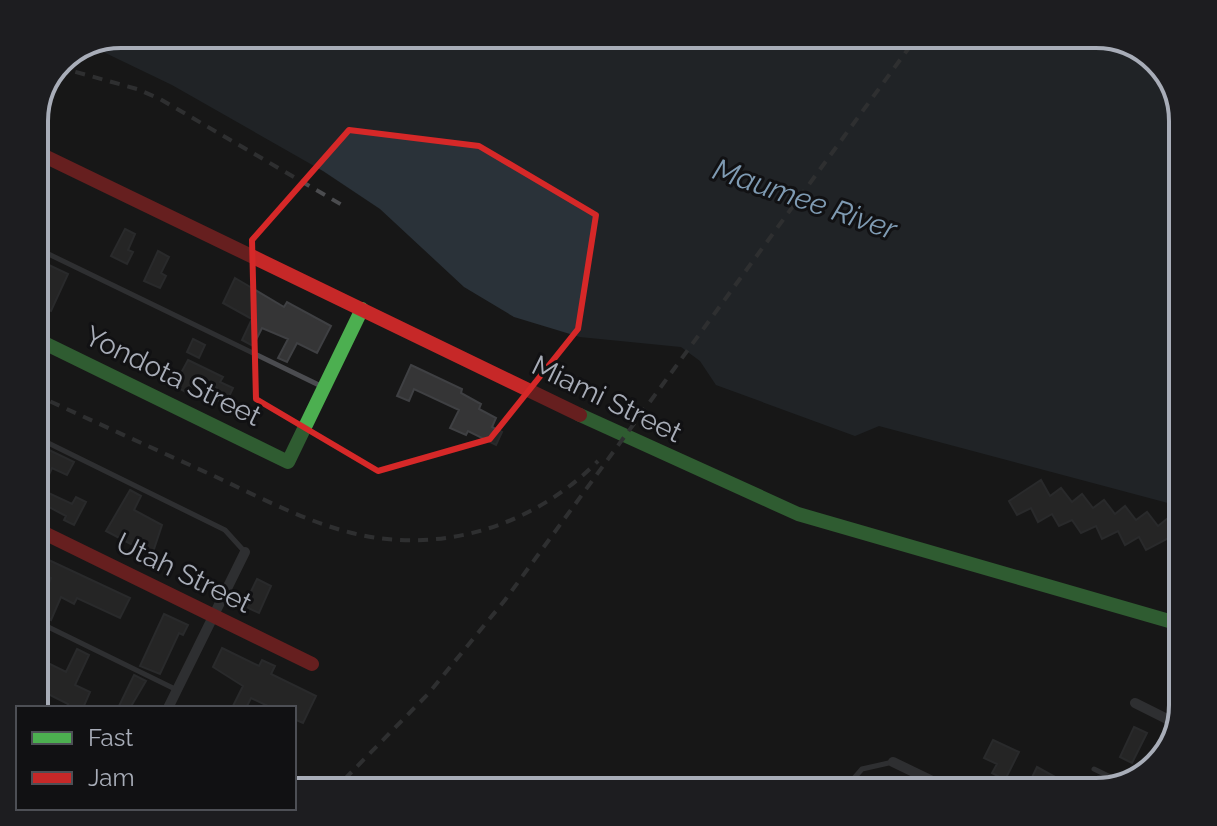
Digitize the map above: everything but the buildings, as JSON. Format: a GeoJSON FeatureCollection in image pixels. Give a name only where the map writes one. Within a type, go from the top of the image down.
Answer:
{"type":"FeatureCollection","features":[{"type":"Feature","properties":{"kind":"street","name":"Miami Street"},"geometry":{"type":"LineString","coordinates":[[48,158],[676,461],[798,514],[1169,621]]}},
{"type":"Feature","properties":{"kind":"street"},"geometry":{"type":"LineString","coordinates":[[324,388],[362,309]]}},
{"type":"Feature","properties":{"kind":"street","name":"Yondota Street"},"geometry":{"type":"LineString","coordinates":[[48,345],[288,462],[324,388]]}},
{"type":"Feature","properties":{"kind":"street","name":"Utah Street"},"geometry":{"type":"LineString","coordinates":[[48,535],[312,664]]}},
{"type":"Feature","properties":{"kind":"street"},"geometry":{"type":"LineString","coordinates":[[169,706],[245,552]]}},
{"type":"Feature","properties":{"kind":"street"},"geometry":{"type":"LineString","coordinates":[[1135,703],[1168,719]]}},
{"type":"Feature","properties":{"kind":"street"},"geometry":{"type":"LineString","coordinates":[[893,762],[926,778]]}},
{"type":"Feature","properties":{"kind":"lane"},"geometry":{"type":"LineString","coordinates":[[48,254],[324,388]]}},
{"type":"Feature","properties":{"kind":"lane"},"geometry":{"type":"LineString","coordinates":[[48,443],[225,530],[245,552]]}},
{"type":"Feature","properties":{"kind":"lane"},"geometry":{"type":"LineString","coordinates":[[48,627],[177,690]]}},
{"type":"Feature","properties":{"kind":"lane"},"geometry":{"type":"LineString","coordinates":[[854,778],[862,769],[893,762]]}},
{"type":"Feature","properties":{"kind":"lane"},"geometry":{"type":"LineString","coordinates":[[1094,769],[1110,777]]}},
{"type":"Feature","properties":{"kind":"highlighted area"},"geometry":{"type":"Polygon","coordinates":[[[349,130],[479,146],[596,215],[578,329],[490,439],[378,471],[256,399],[252,240],[349,130]]]}},
{"type":"Feature","properties":{"kind":"water","name":"Maumee River"},"geometry":{"type":"Polygon","coordinates":[[[121,48],[1115,50],[1148,69],[1167,102],[1169,503],[879,426],[855,436],[716,385],[700,361],[681,347],[580,337],[514,317],[464,287],[380,209],[323,171],[172,85],[101,51],[121,48]]]}},
{"type":"Feature","properties":{"kind":"railway"},"geometry":{"type":"LineString","coordinates":[[346,778],[428,694],[505,600],[909,48]]}},
{"type":"Feature","properties":{"kind":"railway"},"geometry":{"type":"LineString","coordinates":[[68,70],[137,89],[160,99],[342,205]]}},
{"type":"Feature","properties":{"kind":"railway"},"geometry":{"type":"LineString","coordinates":[[48,400],[298,515],[352,533],[385,539],[419,540],[484,530],[545,503],[573,484],[598,461]]}},
{"type":"Feature","properties":{"kind":"traffic: fast"},"geometry":{"type":"LineString","coordinates":[[48,345],[288,462],[362,309]]}},
{"type":"Feature","properties":{"kind":"traffic: fast"},"geometry":{"type":"LineString","coordinates":[[580,415],[798,514],[1169,621]]}},
{"type":"Feature","properties":{"kind":"traffic: jam"},"geometry":{"type":"LineString","coordinates":[[48,158],[580,415]]}},
{"type":"Feature","properties":{"kind":"traffic: jam"},"geometry":{"type":"LineString","coordinates":[[48,535],[312,664]]}}]}
